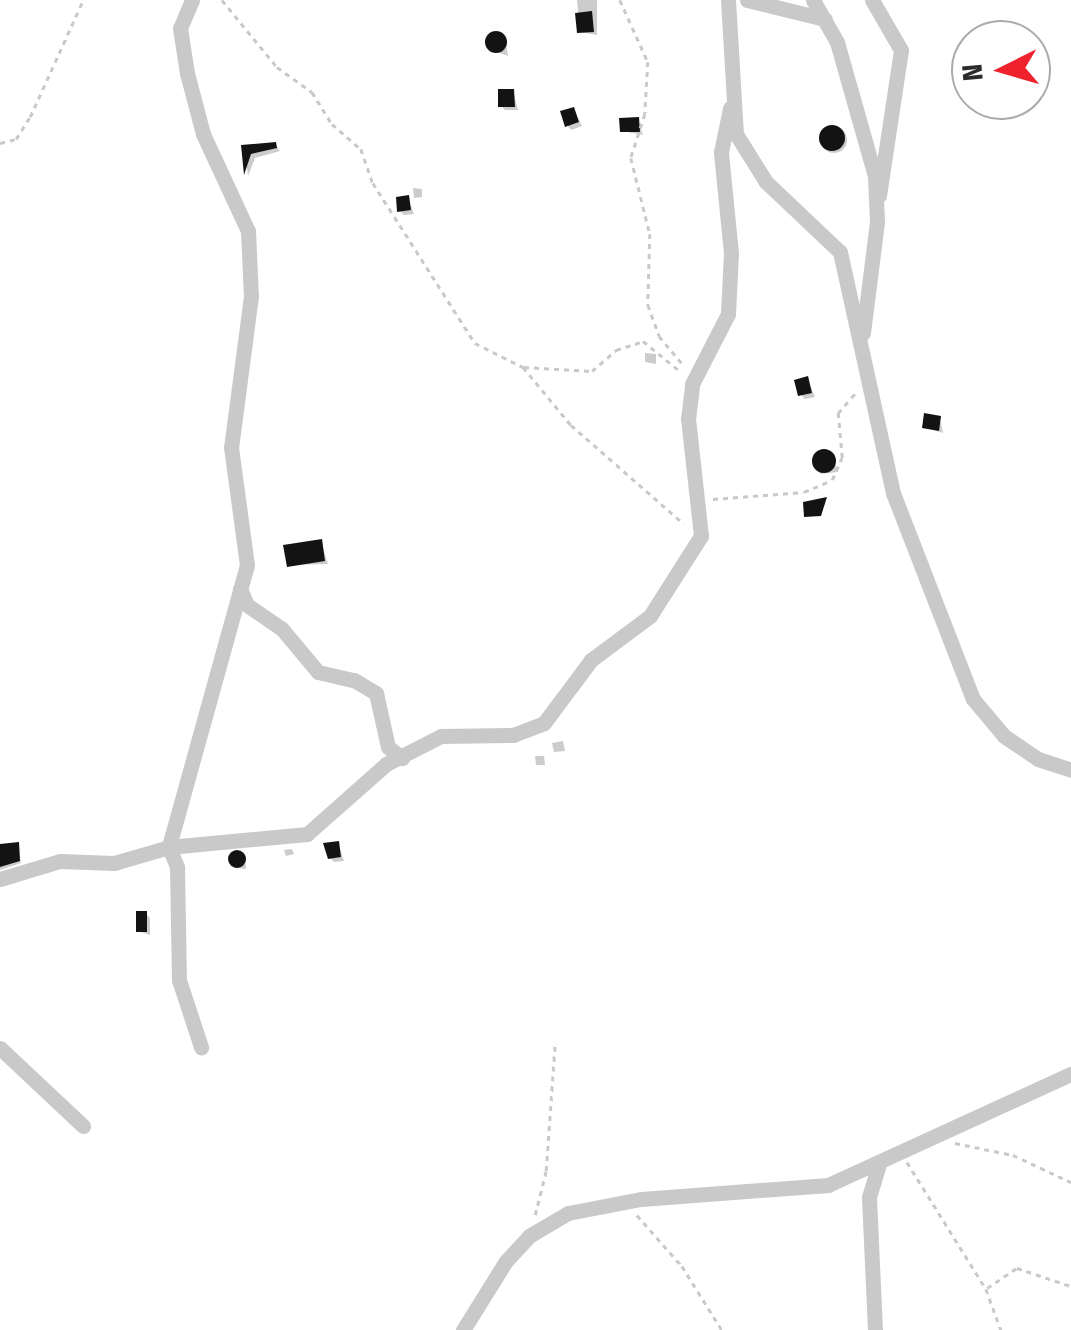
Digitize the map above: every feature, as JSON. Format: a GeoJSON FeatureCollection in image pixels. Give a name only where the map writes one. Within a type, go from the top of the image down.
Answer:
{"type":"FeatureCollection","features":[{"type":"Feature","properties":{"kind":"street"},"geometry":{"type":"LineString","coordinates":[[192,0],[180,28],[194,108],[248,232],[250,325],[231,447],[246,552],[240,590],[169,847],[177,868],[179,980],[201,1047]]}},
{"type":"Feature","properties":{"kind":"street"},"geometry":{"type":"LineString","coordinates":[[0,879],[52,863],[114,863],[169,847],[307,834],[346,796],[441,736],[513,735],[544,723],[573,678],[633,634],[668,596],[701,536],[702,503],[689,446],[693,382],[728,314],[731,254],[721,152],[730,108],[728,0]]}},
{"type":"Feature","properties":{"kind":"street"},"geometry":{"type":"LineString","coordinates":[[747,0],[825,19]]}},
{"type":"Feature","properties":{"kind":"street"},"geometry":{"type":"LineString","coordinates":[[813,0],[844,62],[877,200]]}},
{"type":"Feature","properties":{"kind":"street"},"geometry":{"type":"LineString","coordinates":[[861,349],[877,200],[901,50],[872,0]]}},
{"type":"Feature","properties":{"kind":"street"},"geometry":{"type":"LineString","coordinates":[[730,108],[750,162],[788,206],[836,242],[893,493],[972,699],[1004,736],[1038,759],[1071,770]]}},
{"type":"Feature","properties":{"kind":"street"},"geometry":{"type":"LineString","coordinates":[[240,590],[318,672],[376,693],[388,747],[402,758]]}},
{"type":"Feature","properties":{"kind":"street"},"geometry":{"type":"LineString","coordinates":[[0,1048],[83,1126]]}},
{"type":"Feature","properties":{"kind":"street"},"geometry":{"type":"LineString","coordinates":[[463,1330],[494,1276],[529,1236],[568,1214],[620,1202],[828,1185],[902,1155],[1071,1074]]}},
{"type":"Feature","properties":{"kind":"street"},"geometry":{"type":"LineString","coordinates":[[875,1330],[870,1197],[879,1165]]}},
{"type":"Feature","properties":{"kind":"path"},"geometry":{"type":"LineString","coordinates":[[0,143],[16,139],[30,117],[83,0]]}},
{"type":"Feature","properties":{"kind":"path"},"geometry":{"type":"LineString","coordinates":[[222,0],[277,67],[312,92],[332,124],[361,149],[372,183],[475,343],[523,367],[592,372],[616,350],[643,341],[658,347],[693,382]]}},
{"type":"Feature","properties":{"kind":"path"},"geometry":{"type":"LineString","coordinates":[[620,0],[648,62],[644,114],[631,158],[650,234],[648,305],[658,336],[693,382]]}},
{"type":"Feature","properties":{"kind":"path"},"geometry":{"type":"LineString","coordinates":[[523,367],[571,425],[701,536]]}},
{"type":"Feature","properties":{"kind":"path"},"geometry":{"type":"LineString","coordinates":[[702,503],[752,491],[804,492],[832,480],[842,458],[838,413],[866,383]]}},
{"type":"Feature","properties":{"kind":"path"},"geometry":{"type":"LineString","coordinates":[[529,1236],[546,1172],[554,1042]]}},
{"type":"Feature","properties":{"kind":"path"},"geometry":{"type":"LineString","coordinates":[[930,1141],[1013,1155],[1071,1182]]}},
{"type":"Feature","properties":{"kind":"path"},"geometry":{"type":"LineString","coordinates":[[902,1155],[986,1289],[1002,1330]]}},
{"type":"Feature","properties":{"kind":"path"},"geometry":{"type":"LineString","coordinates":[[620,1202],[654,1230],[722,1330]]}},
{"type":"Feature","properties":{"kind":"path"},"geometry":{"type":"LineString","coordinates":[[986,1289],[1017,1268],[1071,1286]]}},
{"type":"Feature","properties":{"kind":"building"},"geometry":{"type":"Polygon","coordinates":[[[592,11],[594,32],[577,33],[575,13],[592,11]]]}},
{"type":"Feature","properties":{"kind":"building"},"geometry":{"type":"Polygon","coordinates":[[[496,31],[504,34],[504,50],[496,53],[488,50],[485,42],[488,34],[496,31]]]}},
{"type":"Feature","properties":{"kind":"building"},"geometry":{"type":"Polygon","coordinates":[[[498,89],[514,89],[515,107],[498,107],[498,89]]]}},
{"type":"Feature","properties":{"kind":"building"},"geometry":{"type":"Polygon","coordinates":[[[574,107],[579,122],[565,127],[560,111],[574,107]]]}},
{"type":"Feature","properties":{"kind":"building"},"geometry":{"type":"Polygon","coordinates":[[[639,117],[640,132],[620,132],[619,118],[639,117]]]}},
{"type":"Feature","properties":{"kind":"building"},"geometry":{"type":"Polygon","coordinates":[[[832,125],[841,129],[845,138],[841,147],[832,151],[823,147],[819,138],[823,129],[832,125]]]}},
{"type":"Feature","properties":{"kind":"building"},"geometry":{"type":"Polygon","coordinates":[[[276,142],[277,148],[251,154],[244,175],[241,145],[276,142]]]}},
{"type":"Feature","properties":{"kind":"building"},"geometry":{"type":"Polygon","coordinates":[[[409,195],[411,210],[397,212],[396,197],[409,195]]]}},
{"type":"Feature","properties":{"kind":"building"},"geometry":{"type":"Polygon","coordinates":[[[808,376],[812,393],[798,396],[794,380],[808,376]]]}},
{"type":"Feature","properties":{"kind":"building"},"geometry":{"type":"Polygon","coordinates":[[[924,413],[941,416],[939,431],[922,428],[924,413]]]}},
{"type":"Feature","properties":{"kind":"building"},"geometry":{"type":"Polygon","coordinates":[[[824,449],[833,452],[833,470],[824,473],[815,470],[812,461],[815,452],[824,449]]]}},
{"type":"Feature","properties":{"kind":"building"},"geometry":{"type":"Polygon","coordinates":[[[827,497],[821,516],[804,517],[803,502],[827,497]]]}},
{"type":"Feature","properties":{"kind":"building"},"geometry":{"type":"Polygon","coordinates":[[[322,539],[325,561],[287,567],[283,545],[322,539]]]}},
{"type":"Feature","properties":{"kind":"building"},"geometry":{"type":"Polygon","coordinates":[[[339,841],[341,857],[328,859],[323,843],[339,841]]]}},
{"type":"Feature","properties":{"kind":"building"},"geometry":{"type":"Polygon","coordinates":[[[19,842],[20,861],[0,867],[0,844],[19,842]]]}},
{"type":"Feature","properties":{"kind":"building"},"geometry":{"type":"Polygon","coordinates":[[[237,850],[246,859],[237,868],[228,859],[237,850]]]}},
{"type":"Feature","properties":{"kind":"building"},"geometry":{"type":"Polygon","coordinates":[[[136,911],[147,911],[147,932],[136,932],[136,911]]]}}]}
